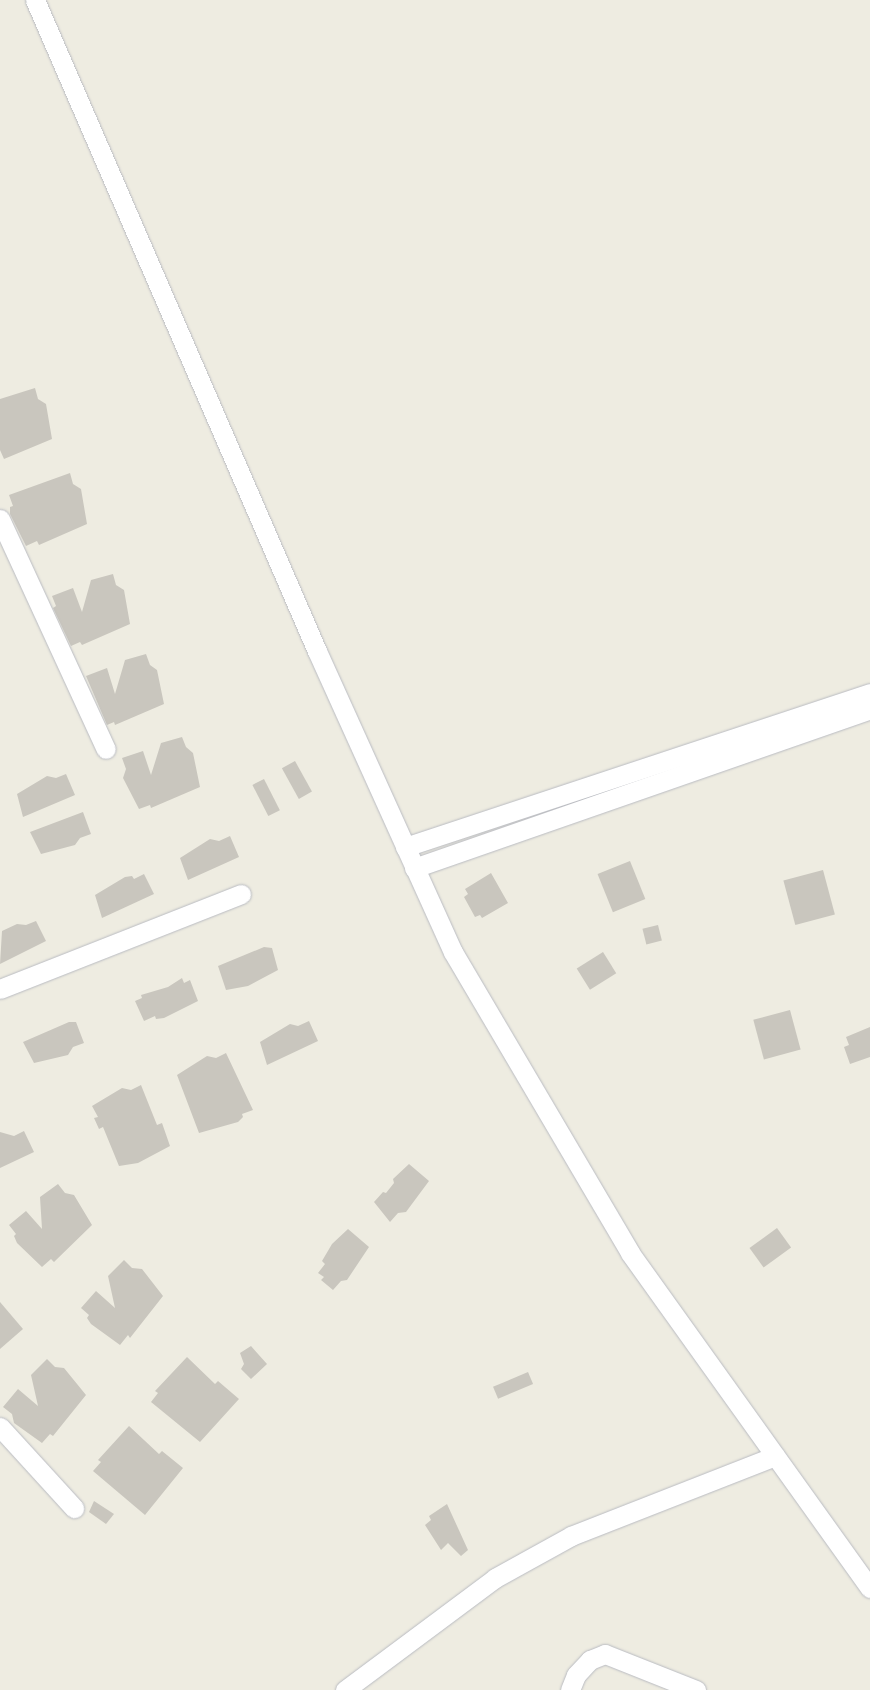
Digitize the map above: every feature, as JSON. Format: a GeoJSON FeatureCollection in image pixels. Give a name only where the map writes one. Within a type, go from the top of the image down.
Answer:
{"type":"FeatureCollection","features":[{"type":"Feature","properties":{"kind":"street"},"geometry":{"type":"LineString","coordinates":[[35,0],[405,848],[453,952],[630,1253],[870,1588]]}},
{"type":"Feature","properties":{"kind":"street"},"geometry":{"type":"LineString","coordinates":[[0,519],[106,749]]}},
{"type":"Feature","properties":{"kind":"street"},"geometry":{"type":"LineString","coordinates":[[405,848],[870,693]]}},
{"type":"Feature","properties":{"kind":"street"},"geometry":{"type":"LineString","coordinates":[[414,868],[870,709]]}},
{"type":"Feature","properties":{"kind":"street"},"geometry":{"type":"LineString","coordinates":[[0,989],[241,894]]}},
{"type":"Feature","properties":{"kind":"street"},"geometry":{"type":"LineString","coordinates":[[0,1427],[74,1508]]}},
{"type":"Feature","properties":{"kind":"street"},"geometry":{"type":"LineString","coordinates":[[345,1690],[495,1578],[562,1541],[775,1456]]}},
{"type":"Feature","properties":{"kind":"street"},"geometry":{"type":"LineString","coordinates":[[570,1690],[576,1675],[590,1660],[606,1654],[696,1690]]}},
{"type":"Feature","properties":{"kind":"building"},"geometry":{"type":"Polygon","coordinates":[[[35,388],[38,399],[46,404],[52,439],[4,459],[0,450],[0,399],[35,388]]]}},
{"type":"Feature","properties":{"kind":"building"},"geometry":{"type":"Polygon","coordinates":[[[70,473],[73,484],[81,489],[87,524],[39,545],[37,541],[26,546],[10,514],[10,507],[13,506],[9,495],[70,473]]]}},
{"type":"Feature","properties":{"kind":"building"},"geometry":{"type":"Polygon","coordinates":[[[113,574],[116,585],[124,590],[130,624],[82,645],[80,642],[71,646],[53,608],[56,606],[52,596],[73,588],[82,612],[91,580],[113,574]]]}},
{"type":"Feature","properties":{"kind":"building"},"geometry":{"type":"Polygon","coordinates":[[[146,654],[150,665],[157,670],[164,704],[115,725],[114,722],[107,725],[86,676],[107,668],[115,694],[125,660],[146,654]]]}},
{"type":"Feature","properties":{"kind":"building"},"geometry":{"type":"Polygon","coordinates":[[[182,737],[186,747],[193,753],[200,787],[151,808],[150,805],[139,809],[123,778],[126,769],[122,758],[143,751],[151,775],[161,743],[182,737]]]}},
{"type":"Feature","properties":{"kind":"building"},"geometry":{"type":"Polygon","coordinates":[[[295,761],[312,792],[299,799],[282,768],[295,761]]]}},
{"type":"Feature","properties":{"kind":"building"},"geometry":{"type":"Polygon","coordinates":[[[66,774],[75,795],[23,817],[17,794],[47,776],[56,778],[66,774]]]}},
{"type":"Feature","properties":{"kind":"building"},"geometry":{"type":"Polygon","coordinates":[[[264,779],[280,810],[268,816],[252,785],[264,779]]]}},
{"type":"Feature","properties":{"kind":"building"},"geometry":{"type":"Polygon","coordinates":[[[83,812],[91,834],[80,838],[75,845],[41,854],[30,832],[83,812]]]}},
{"type":"Feature","properties":{"kind":"building"},"geometry":{"type":"Polygon","coordinates":[[[230,836],[239,857],[188,880],[180,858],[210,839],[219,841],[230,836]]]}},
{"type":"Feature","properties":{"kind":"building"},"geometry":{"type":"Polygon","coordinates":[[[630,861],[645,899],[613,912],[598,874],[630,861]]]}},
{"type":"Feature","properties":{"kind":"building"},"geometry":{"type":"Polygon","coordinates":[[[823,870],[835,914],[795,925],[783,881],[823,870]]]}},
{"type":"Feature","properties":{"kind":"building"},"geometry":{"type":"Polygon","coordinates":[[[491,873],[508,903],[482,918],[480,915],[475,917],[464,897],[468,894],[465,889],[491,873]]]}},
{"type":"Feature","properties":{"kind":"building"},"geometry":{"type":"Polygon","coordinates":[[[144,874],[154,894],[102,918],[95,895],[125,877],[132,876],[134,879],[144,874]]]}},
{"type":"Feature","properties":{"kind":"building"},"geometry":{"type":"Polygon","coordinates":[[[36,921],[46,941],[0,964],[2,931],[17,924],[26,925],[36,921]]]}},
{"type":"Feature","properties":{"kind":"building"},"geometry":{"type":"Polygon","coordinates":[[[658,925],[662,941],[646,944],[642,929],[658,925]]]}},
{"type":"Feature","properties":{"kind":"building"},"geometry":{"type":"Polygon","coordinates":[[[264,947],[272,948],[278,970],[248,986],[226,990],[218,966],[264,947]]]}},
{"type":"Feature","properties":{"kind":"building"},"geometry":{"type":"Polygon","coordinates":[[[603,952],[616,973],[590,990],[577,968],[603,952]]]}},
{"type":"Feature","properties":{"kind":"building"},"geometry":{"type":"Polygon","coordinates":[[[182,978],[184,983],[190,980],[198,1001],[164,1018],[156,1019],[155,1016],[144,1021],[135,1001],[142,998],[141,995],[168,987],[182,978]]]}},
{"type":"Feature","properties":{"kind":"building"},"geometry":{"type":"Polygon","coordinates":[[[790,1010],[801,1050],[764,1059],[753,1020],[790,1010]]]}},
{"type":"Feature","properties":{"kind":"building"},"geometry":{"type":"Polygon","coordinates":[[[309,1021],[318,1041],[267,1065],[260,1042],[290,1024],[298,1026],[309,1021]]]}},
{"type":"Feature","properties":{"kind":"building"},"geometry":{"type":"Polygon","coordinates":[[[69,1022],[76,1022],[84,1043],[73,1047],[68,1055],[34,1063],[23,1042],[69,1022]]]}},
{"type":"Feature","properties":{"kind":"building"},"geometry":{"type":"Polygon","coordinates":[[[870,1027],[870,1057],[850,1064],[844,1047],[849,1045],[846,1037],[870,1027]]]}},
{"type":"Feature","properties":{"kind":"building"},"geometry":{"type":"Polygon","coordinates":[[[226,1053],[253,1110],[242,1114],[243,1117],[238,1122],[199,1133],[177,1075],[207,1056],[216,1058],[226,1053]]]}},
{"type":"Feature","properties":{"kind":"building"},"geometry":{"type":"Polygon","coordinates":[[[141,1085],[157,1125],[162,1123],[170,1146],[138,1163],[119,1166],[103,1127],[99,1129],[94,1118],[98,1117],[92,1106],[122,1088],[131,1090],[141,1085]]]}},
{"type":"Feature","properties":{"kind":"building"},"geometry":{"type":"Polygon","coordinates":[[[24,1131],[34,1152],[0,1168],[0,1132],[14,1136],[24,1131]]]}},
{"type":"Feature","properties":{"kind":"building"},"geometry":{"type":"Polygon","coordinates":[[[409,1164],[429,1181],[406,1212],[398,1213],[390,1222],[374,1202],[383,1192],[386,1193],[394,1183],[393,1179],[409,1164]]]}},
{"type":"Feature","properties":{"kind":"building"},"geometry":{"type":"Polygon","coordinates":[[[58,1184],[65,1193],[74,1195],[92,1225],[54,1262],[51,1259],[42,1267],[17,1243],[14,1236],[16,1234],[9,1225],[26,1211],[42,1229],[40,1197],[58,1184]]]}},
{"type":"Feature","properties":{"kind":"building"},"geometry":{"type":"Polygon","coordinates":[[[777,1228],[791,1247],[764,1267],[749,1248],[777,1228]]]}},
{"type":"Feature","properties":{"kind":"building"},"geometry":{"type":"Polygon","coordinates":[[[348,1229],[369,1247],[347,1280],[341,1281],[333,1290],[321,1280],[324,1277],[318,1273],[325,1264],[322,1261],[332,1244],[348,1229]]]}},
{"type":"Feature","properties":{"kind":"building"},"geometry":{"type":"Polygon","coordinates":[[[124,1260],[132,1268],[142,1269],[163,1296],[130,1338],[128,1335],[120,1345],[91,1324],[87,1318],[89,1315],[81,1308],[96,1291],[115,1308],[108,1276],[124,1260]]]}},
{"type":"Feature","properties":{"kind":"building"},"geometry":{"type":"Polygon","coordinates":[[[0,1302],[23,1329],[0,1349],[0,1302]]]}},
{"type":"Feature","properties":{"kind":"building"},"geometry":{"type":"Polygon","coordinates":[[[251,1346],[267,1364],[251,1379],[241,1369],[244,1364],[240,1353],[251,1346]]]}},
{"type":"Feature","properties":{"kind":"building"},"geometry":{"type":"Polygon","coordinates":[[[187,1357],[215,1384],[218,1381],[239,1399],[200,1442],[151,1402],[158,1393],[155,1391],[187,1357]]]}},
{"type":"Feature","properties":{"kind":"building"},"geometry":{"type":"Polygon","coordinates":[[[47,1359],[55,1367],[64,1368],[86,1395],[53,1436],[50,1434],[42,1443],[14,1423],[12,1414],[3,1407],[18,1389],[38,1406],[31,1375],[47,1359]]]}},
{"type":"Feature","properties":{"kind":"building"},"geometry":{"type":"Polygon","coordinates":[[[528,1372],[533,1384],[498,1399],[493,1387],[528,1372]]]}},
{"type":"Feature","properties":{"kind":"building"},"geometry":{"type":"Polygon","coordinates":[[[129,1426],[159,1454],[162,1451],[183,1468],[145,1515],[93,1471],[101,1462],[98,1460],[129,1426]]]}},
{"type":"Feature","properties":{"kind":"building"},"geometry":{"type":"Polygon","coordinates":[[[94,1501],[114,1514],[106,1524],[89,1512],[94,1501]]]}},
{"type":"Feature","properties":{"kind":"building"},"geometry":{"type":"Polygon","coordinates":[[[447,1504],[468,1550],[461,1556],[448,1543],[441,1550],[425,1525],[431,1520],[429,1516],[447,1504]]]}}]}
